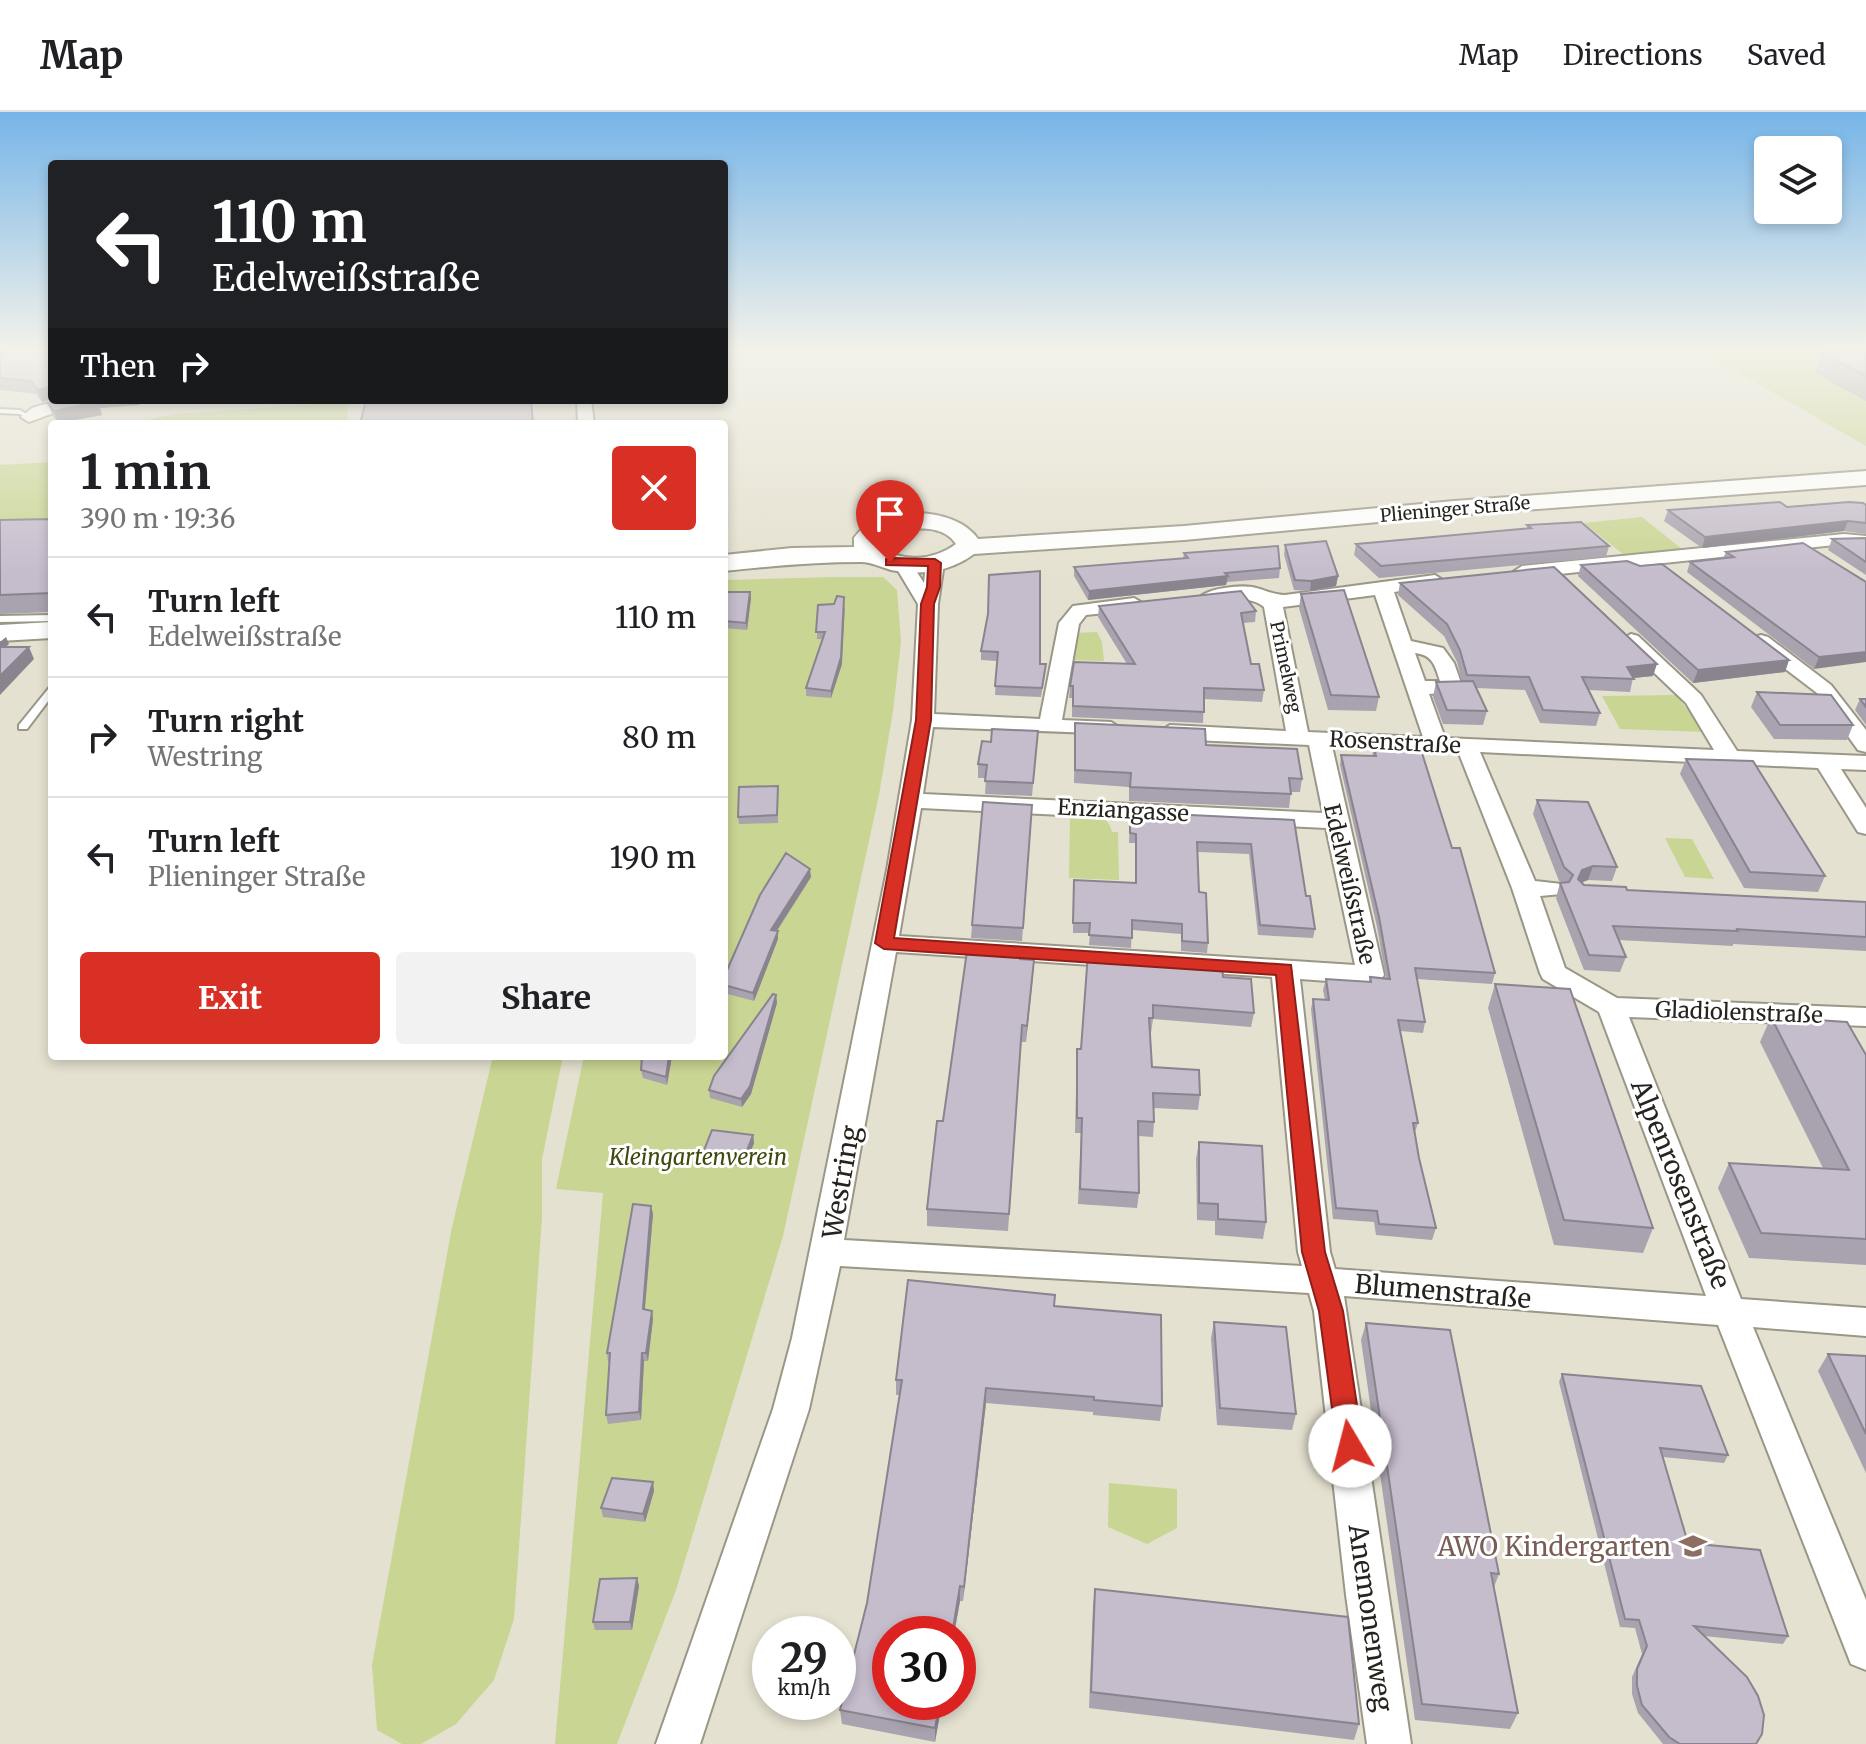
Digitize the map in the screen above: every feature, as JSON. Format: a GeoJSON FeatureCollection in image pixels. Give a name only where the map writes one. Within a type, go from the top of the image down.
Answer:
{"type":"FeatureCollection","features":[{"type":"Feature","properties":{"kind":"street","name":"Plieninger Straße"},"geometry":{"type":"LineString","coordinates":[[868,548],[877,529],[906,521],[939,523],[963,539],[1043,541],[1199,532],[1454,508],[1866,478]]}},
{"type":"Feature","properties":{"kind":"street","name":"Plieninger Straße"},"geometry":{"type":"LineString","coordinates":[[728,563],[868,548],[903,564],[935,563],[952,558],[963,539]]}},
{"type":"Feature","properties":{"kind":"street"},"geometry":{"type":"LineString","coordinates":[[1508,574],[1844,539],[1866,541]]}},
{"type":"Feature","properties":{"kind":"street"},"geometry":{"type":"LineString","coordinates":[[1804,545],[1829,562]]}},
{"type":"Feature","properties":{"kind":"street"},"geometry":{"type":"LineString","coordinates":[[1653,559],[1678,578]]}},
{"type":"Feature","properties":{"kind":"street","name":"Westring"},"geometry":{"type":"LineString","coordinates":[[678,1744],[791,1409],[828,1252],[923,720],[928,604],[935,563]]}},
{"type":"Feature","properties":{"kind":"street"},"geometry":{"type":"LineString","coordinates":[[903,564],[928,604]]}},
{"type":"Feature","properties":{"kind":"street"},"geometry":{"type":"LineString","coordinates":[[1555,569],[1578,591]]}},
{"type":"Feature","properties":{"kind":"street"},"geometry":{"type":"LineString","coordinates":[[1188,599],[1259,596],[1285,601],[1461,578]]}},
{"type":"Feature","properties":{"kind":"street"},"geometry":{"type":"LineString","coordinates":[[1382,586],[1416,687],[1539,888],[1553,973],[1611,1007]]}},
{"type":"Feature","properties":{"kind":"street","name":"Primelweg"},"geometry":{"type":"LineString","coordinates":[[1259,596],[1273,606],[1308,738]]}},
{"type":"Feature","properties":{"kind":"street"},"geometry":{"type":"LineString","coordinates":[[1050,726],[1069,623],[1080,610],[1157,602]]}},
{"type":"Feature","properties":{"kind":"street"},"geometry":{"type":"LineString","coordinates":[[1613,623],[1694,699],[1730,757]]}},
{"type":"Feature","properties":{"kind":"street"},"geometry":{"type":"LineString","coordinates":[[1739,624],[1824,689],[1866,745]]}},
{"type":"Feature","properties":{"kind":"street"},"geometry":{"type":"LineString","coordinates":[[0,633],[48,630]]}},
{"type":"Feature","properties":{"kind":"street"},"geometry":{"type":"LineString","coordinates":[[1403,647],[1433,649],[1442,656],[1451,683],[1449,688],[1416,687]]}},
{"type":"Feature","properties":{"kind":"street","name":"Rosenstraße"},"geometry":{"type":"LineString","coordinates":[[923,720],[1866,763]]}},
{"type":"Feature","properties":{"kind":"street","name":"Edelweißstraße"},"geometry":{"type":"LineString","coordinates":[[884,943],[1370,975],[1336,821],[1308,738]]}},
{"type":"Feature","properties":{"kind":"street"},"geometry":{"type":"LineString","coordinates":[[1825,761],[1866,827]]}},
{"type":"Feature","properties":{"kind":"street","name":"Enziangasse"},"geometry":{"type":"LineString","coordinates":[[910,800],[1336,821]]}},
{"type":"Feature","properties":{"kind":"street","name":"Anemonenweg"},"geometry":{"type":"LineString","coordinates":[[1285,969],[1314,1252],[1331,1311],[1366,1595],[1389,1744]]}},
{"type":"Feature","properties":{"kind":"street","name":"Gladiolenstraße"},"geometry":{"type":"LineString","coordinates":[[1611,1007],[1866,1017]]}},
{"type":"Feature","properties":{"kind":"street","name":"Alpenrosenstraße"},"geometry":{"type":"LineString","coordinates":[[1611,1007],[1866,1650]]}},
{"type":"Feature","properties":{"kind":"street","name":"Blumenstraße"},"geometry":{"type":"LineString","coordinates":[[828,1252],[1324,1281],[1866,1322]]}},
{"type":"Feature","properties":{"kind":"lane"},"geometry":{"type":"LineString","coordinates":[[0,619],[48,618]]}},
{"type":"Feature","properties":{"kind":"lane"},"geometry":{"type":"LineString","coordinates":[[23,727],[48,695]]}},
{"type":"Feature","properties":{"kind":"green space"},"geometry":{"type":"Polygon","coordinates":[[[1830,425],[1866,425],[1866,446],[1830,425]]]}},
{"type":"Feature","properties":{"kind":"green space"},"geometry":{"type":"Polygon","coordinates":[[[48,462],[48,533],[0,534],[0,465],[48,462]]]}},
{"type":"Feature","properties":{"kind":"green space"},"geometry":{"type":"Polygon","coordinates":[[[1642,517],[1683,550],[1623,554],[1584,523],[1642,517]]]}},
{"type":"Feature","properties":{"kind":"green space","name":"Kleingartenverein"},"geometry":{"type":"Polygon","coordinates":[[[883,577],[897,590],[901,642],[893,711],[879,795],[783,1236],[676,1590],[617,1744],[555,1744],[603,1193],[556,1189],[583,1060],[728,1060],[728,580],[883,577]]]}},
{"type":"Feature","properties":{"kind":"green space"},"geometry":{"type":"Polygon","coordinates":[[[1097,632],[1102,642],[1104,661],[1070,660],[1074,633],[1097,632]]]}},
{"type":"Feature","properties":{"kind":"green space"},"geometry":{"type":"Polygon","coordinates":[[[1676,695],[1705,732],[1620,729],[1602,696],[1676,695]]]}},
{"type":"Feature","properties":{"kind":"green space"},"geometry":{"type":"Polygon","coordinates":[[[1070,815],[1101,817],[1110,825],[1112,832],[1118,832],[1119,880],[1069,878],[1070,815]]]}},
{"type":"Feature","properties":{"kind":"green space"},"geometry":{"type":"Polygon","coordinates":[[[1665,838],[1692,839],[1714,879],[1685,877],[1665,838]]]}},
{"type":"Feature","properties":{"kind":"green space"},"geometry":{"type":"Polygon","coordinates":[[[492,1060],[562,1060],[542,1159],[542,1217],[514,1619],[494,1680],[456,1724],[421,1744],[402,1744],[377,1730],[372,1665],[452,1227],[492,1060]]]}},
{"type":"Feature","properties":{"kind":"green space"},"geometry":{"type":"Polygon","coordinates":[[[1109,1483],[1177,1489],[1177,1528],[1147,1544],[1108,1527],[1109,1483]]]}},
{"type":"Feature","properties":{"kind":"building"},"geometry":{"type":"Polygon","coordinates":[[[1780,502],[1787,507],[1863,503],[1866,505],[1866,523],[1848,521],[1705,537],[1668,510],[1780,502]]]}},
{"type":"Feature","properties":{"kind":"building"},"geometry":{"type":"Polygon","coordinates":[[[48,519],[48,593],[0,595],[0,520],[48,519]]]}},
{"type":"Feature","properties":{"kind":"building"},"geometry":{"type":"Polygon","coordinates":[[[1581,522],[1609,546],[1381,566],[1356,544],[1531,528],[1527,525],[1581,522]]]}},
{"type":"Feature","properties":{"kind":"building"},"geometry":{"type":"Polygon","coordinates":[[[1866,538],[1866,562],[1832,539],[1866,538]]]}},
{"type":"Feature","properties":{"kind":"building"},"geometry":{"type":"Polygon","coordinates":[[[1326,541],[1338,576],[1311,581],[1295,580],[1285,545],[1326,541]]]}},
{"type":"Feature","properties":{"kind":"building"},"geometry":{"type":"Polygon","coordinates":[[[1803,543],[1866,582],[1866,652],[1819,657],[1690,562],[1734,557],[1726,552],[1803,543]]]}},
{"type":"Feature","properties":{"kind":"building"},"geometry":{"type":"Polygon","coordinates":[[[1278,546],[1280,568],[1089,591],[1074,567],[1188,558],[1184,553],[1278,546]]]}},
{"type":"Feature","properties":{"kind":"building"},"geometry":{"type":"Polygon","coordinates":[[[1627,561],[1640,566],[1662,564],[1789,660],[1698,670],[1581,565],[1627,561]]]}},
{"type":"Feature","properties":{"kind":"building"},"geometry":{"type":"Polygon","coordinates":[[[1554,567],[1657,664],[1627,667],[1634,679],[1582,677],[1600,713],[1543,710],[1529,677],[1467,675],[1460,650],[1447,624],[1400,583],[1554,567]]]}},
{"type":"Feature","properties":{"kind":"building"},"geometry":{"type":"Polygon","coordinates":[[[1040,571],[1040,664],[1046,664],[1042,688],[995,686],[998,652],[981,651],[988,614],[989,575],[1040,571]]]}},
{"type":"Feature","properties":{"kind":"building"},"geometry":{"type":"Polygon","coordinates":[[[1344,590],[1379,697],[1331,695],[1301,594],[1344,590]]]}},
{"type":"Feature","properties":{"kind":"building"},"geometry":{"type":"Polygon","coordinates":[[[1241,591],[1256,611],[1241,613],[1251,664],[1259,664],[1264,690],[1204,688],[1204,712],[1073,706],[1073,686],[1070,686],[1074,662],[1135,664],[1099,606],[1241,591]]]}},
{"type":"Feature","properties":{"kind":"building"},"geometry":{"type":"Polygon","coordinates":[[[728,592],[750,592],[746,623],[728,621],[728,592]]]}},
{"type":"Feature","properties":{"kind":"building"},"geometry":{"type":"Polygon","coordinates":[[[837,596],[844,597],[841,657],[831,691],[806,688],[825,632],[816,632],[818,605],[834,604],[837,596]]]}},
{"type":"Feature","properties":{"kind":"building"},"geometry":{"type":"Polygon","coordinates":[[[0,647],[29,647],[0,676],[0,647]]]}},
{"type":"Feature","properties":{"kind":"building"},"geometry":{"type":"Polygon","coordinates":[[[1473,681],[1487,711],[1447,710],[1436,682],[1473,681]]]}},
{"type":"Feature","properties":{"kind":"building"},"geometry":{"type":"Polygon","coordinates":[[[1757,692],[1831,695],[1853,725],[1780,725],[1757,692]]]}},
{"type":"Feature","properties":{"kind":"building"},"geometry":{"type":"Polygon","coordinates":[[[1075,723],[1205,729],[1206,745],[1297,749],[1302,779],[1289,778],[1291,794],[1130,787],[1131,773],[1075,770],[1075,723]]]}},
{"type":"Feature","properties":{"kind":"building"},"geometry":{"type":"Polygon","coordinates":[[[992,729],[1038,731],[1033,783],[985,781],[987,765],[978,764],[982,741],[991,742],[992,729]]]}},
{"type":"Feature","properties":{"kind":"building"},"geometry":{"type":"Polygon","coordinates":[[[1374,748],[1421,750],[1452,848],[1460,848],[1495,973],[1415,968],[1425,1022],[1398,1020],[1418,1123],[1413,1123],[1419,1158],[1436,1228],[1379,1224],[1377,1211],[1336,1208],[1313,999],[1329,1000],[1326,979],[1371,982],[1370,977],[1390,979],[1379,917],[1341,755],[1376,756],[1374,748]]]}},
{"type":"Feature","properties":{"kind":"building"},"geometry":{"type":"Polygon","coordinates":[[[1686,759],[1753,761],[1825,876],[1750,872],[1686,759]]]}},
{"type":"Feature","properties":{"kind":"building"},"geometry":{"type":"Polygon","coordinates":[[[778,786],[777,815],[738,817],[739,787],[778,786]]]}},
{"type":"Feature","properties":{"kind":"building"},"geometry":{"type":"Polygon","coordinates":[[[1537,800],[1588,802],[1617,867],[1593,866],[1582,870],[1578,879],[1584,885],[1626,887],[1627,890],[1866,902],[1866,937],[1613,926],[1626,957],[1589,955],[1560,883],[1569,882],[1573,875],[1564,867],[1537,800]]]}},
{"type":"Feature","properties":{"kind":"building"},"geometry":{"type":"Polygon","coordinates":[[[983,802],[1032,805],[1023,928],[972,925],[983,802]]]}},
{"type":"Feature","properties":{"kind":"building"},"geometry":{"type":"Polygon","coordinates":[[[1130,812],[1294,820],[1306,896],[1310,896],[1315,929],[1260,925],[1251,844],[1197,842],[1199,892],[1206,893],[1208,943],[1182,941],[1182,924],[1132,920],[1132,938],[1089,935],[1090,923],[1073,923],[1074,880],[1136,883],[1136,834],[1130,833],[1130,812]]]}},
{"type":"Feature","properties":{"kind":"building"},"geometry":{"type":"Polygon","coordinates":[[[786,853],[810,869],[771,930],[778,931],[753,993],[728,986],[728,968],[760,895],[786,853]]]}},
{"type":"Feature","properties":{"kind":"building"},"geometry":{"type":"Polygon","coordinates":[[[968,944],[1021,947],[1020,959],[1034,960],[1027,1026],[1022,1025],[1009,1214],[927,1209],[937,1121],[943,1121],[968,944]]]}},
{"type":"Feature","properties":{"kind":"building"},"geometry":{"type":"Polygon","coordinates":[[[1088,953],[1134,956],[1134,963],[1183,966],[1183,960],[1222,963],[1223,977],[1251,979],[1254,1013],[1153,1005],[1153,1018],[1149,1018],[1152,1067],[1199,1070],[1200,1095],[1153,1093],[1154,1122],[1138,1121],[1139,1193],[1080,1189],[1082,1118],[1077,1118],[1077,1049],[1081,1049],[1088,953]]]}},
{"type":"Feature","properties":{"kind":"building"},"geometry":{"type":"Polygon","coordinates":[[[1495,984],[1570,989],[1653,1228],[1564,1220],[1495,984]]]}},
{"type":"Feature","properties":{"kind":"building"},"geometry":{"type":"Polygon","coordinates":[[[773,994],[776,995],[750,1086],[741,1099],[709,1090],[714,1076],[773,994]]]}},
{"type":"Feature","properties":{"kind":"building"},"geometry":{"type":"Polygon","coordinates":[[[1771,1017],[1847,1022],[1866,1055],[1866,1239],[1761,1233],[1729,1163],[1849,1170],[1771,1017]]]}},
{"type":"Feature","properties":{"kind":"building"},"geometry":{"type":"Polygon","coordinates":[[[642,1060],[668,1060],[666,1077],[641,1070],[642,1060]]]}},
{"type":"Feature","properties":{"kind":"building"},"geometry":{"type":"Polygon","coordinates":[[[712,1130],[753,1135],[744,1158],[703,1153],[712,1130]]]}},
{"type":"Feature","properties":{"kind":"building"},"geometry":{"type":"Polygon","coordinates":[[[1199,1142],[1262,1146],[1266,1222],[1218,1219],[1218,1204],[1199,1203],[1199,1142]]]}},
{"type":"Feature","properties":{"kind":"building"},"geometry":{"type":"Polygon","coordinates":[[[633,1204],[651,1206],[643,1309],[652,1311],[646,1353],[642,1353],[639,1412],[606,1415],[610,1353],[607,1353],[633,1204]]]}},
{"type":"Feature","properties":{"kind":"building"},"geometry":{"type":"Polygon","coordinates":[[[908,1280],[1055,1295],[1054,1306],[1161,1315],[1162,1406],[986,1388],[964,1587],[960,1586],[955,1616],[872,1616],[872,1716],[856,1713],[856,1647],[867,1603],[902,1380],[896,1380],[908,1280]]]}},
{"type":"Feature","properties":{"kind":"building"},"geometry":{"type":"Polygon","coordinates":[[[1214,1322],[1286,1327],[1296,1414],[1220,1408],[1214,1322]]]}},
{"type":"Feature","properties":{"kind":"building"},"geometry":{"type":"Polygon","coordinates":[[[1366,1323],[1450,1330],[1499,1574],[1491,1573],[1518,1713],[1422,1704],[1366,1323]]]}},
{"type":"Feature","properties":{"kind":"building"},"geometry":{"type":"Polygon","coordinates":[[[1828,1354],[1866,1356],[1866,1434],[1828,1354]]]}},
{"type":"Feature","properties":{"kind":"building"},"geometry":{"type":"Polygon","coordinates":[[[1562,1374],[1701,1386],[1728,1455],[1660,1448],[1688,1543],[1760,1550],[1788,1636],[1694,1626],[1747,1677],[1758,1696],[1764,1715],[1762,1734],[1756,1744],[1680,1744],[1669,1737],[1642,1705],[1637,1669],[1647,1646],[1639,1620],[1625,1619],[1562,1374]]]}},
{"type":"Feature","properties":{"kind":"building"},"geometry":{"type":"Polygon","coordinates":[[[612,1478],[653,1482],[643,1514],[601,1508],[612,1478]]]}},
{"type":"Feature","properties":{"kind":"building"},"geometry":{"type":"Polygon","coordinates":[[[637,1578],[630,1622],[593,1622],[600,1579],[637,1578]]]}},
{"type":"Feature","properties":{"kind":"building"},"geometry":{"type":"Polygon","coordinates":[[[1095,1589],[1348,1617],[1359,1724],[1091,1692],[1095,1589]]]}},
{"type":"Feature","properties":{"kind":"building"},"geometry":{"type":"Polygon","coordinates":[[[893,1720],[937,1720],[935,1728],[893,1720]]]}},
{"type":"Feature","properties":{"kind":"place","name":"AWO Kindergarten"},"geometry":{"type":"Point","coordinates":[1693,1546]}},
{"type":"Feature","properties":{"kind":"route"},"geometry":{"type":"LineString","coordinates":[[890,562],[935,563],[928,604],[923,720],[884,943],[1285,969],[1314,1252],[1331,1311],[1350,1446]]}}]}
